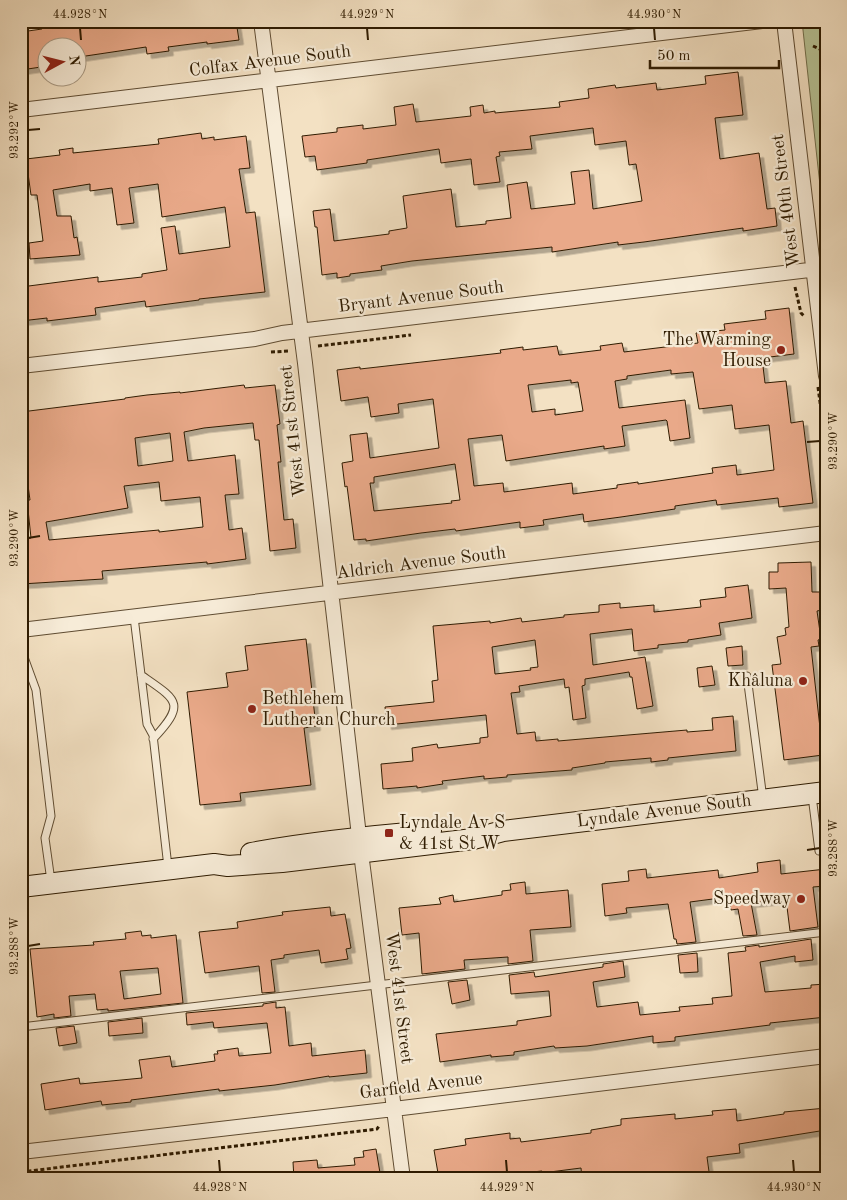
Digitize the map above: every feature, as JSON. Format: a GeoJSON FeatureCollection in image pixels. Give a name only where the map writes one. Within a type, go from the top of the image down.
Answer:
{"type":"FeatureCollection","features":[{"type":"Feature","properties":{"kind":"main road","name":"Lyndale Avenue South"},"geometry":{"type":"LineString","coordinates":[[21,887],[214,864],[228,866],[360,845],[473,839],[503,831],[819,793]]}},
{"type":"Feature","properties":{"kind":"street","name":"West 41st Street"},"geometry":{"type":"LineString","coordinates":[[261,21],[301,330],[360,845],[403,1179]]}},
{"type":"Feature","properties":{"kind":"street","name":"Colfax Avenue South"},"geometry":{"type":"LineString","coordinates":[[21,110],[762,21]]}},
{"type":"Feature","properties":{"kind":"street","name":"West 40th Street"},"geometry":{"type":"LineString","coordinates":[[784,21],[819,268],[826,376]]}},
{"type":"Feature","properties":{"kind":"street","name":"Bryant Avenue South"},"geometry":{"type":"LineString","coordinates":[[21,366],[255,339],[301,330],[819,268]]}},
{"type":"Feature","properties":{"kind":"street","name":"Aldrich Avenue South"},"geometry":{"type":"LineString","coordinates":[[21,630],[826,533]]}},
{"type":"Feature","properties":{"kind":"street","name":"Garfield Avenue"},"geometry":{"type":"LineString","coordinates":[[21,1152],[826,1056]]}},
{"type":"Feature","properties":{"kind":"lane"},"geometry":{"type":"LineString","coordinates":[[134,617],[147,724],[153,735],[168,870]]}},
{"type":"Feature","properties":{"kind":"lane"},"geometry":{"type":"LineString","coordinates":[[21,649],[36,690],[51,816],[45,838],[51,884]]}},
{"type":"Feature","properties":{"kind":"lane"},"geometry":{"type":"LineString","coordinates":[[141,675],[164,690],[173,700],[174,713],[153,739]]}},
{"type":"Feature","properties":{"kind":"lane"},"geometry":{"type":"LineString","coordinates":[[747,676],[762,799]]}},
{"type":"Feature","properties":{"kind":"lane"},"geometry":{"type":"LineString","coordinates":[[819,793],[819,851],[826,850]]}},
{"type":"Feature","properties":{"kind":"lane"},"geometry":{"type":"LineString","coordinates":[[21,1027],[826,932]]}},
{"type":"Feature","properties":{"kind":"path"},"geometry":{"type":"LineString","coordinates":[[813,46],[826,52]]}},
{"type":"Feature","properties":{"kind":"path"},"geometry":{"type":"LineString","coordinates":[[21,1172],[377,1129],[380,1125]]}},
{"type":"Feature","properties":{"kind":"green space"},"geometry":{"type":"Polygon","coordinates":[[[802,21],[826,21],[826,256],[823,253],[821,237],[824,222],[802,21]]]}},
{"type":"Feature","properties":{"kind":"building"},"geometry":{"type":"Polygon","coordinates":[[[45,21],[61,21],[62,23],[96,21],[96,28],[142,21],[236,21],[239,40],[168,47],[169,51],[147,54],[146,47],[88,56],[88,38],[38,38],[38,67],[21,70],[21,32],[42,29],[41,26],[46,25],[45,21]]]}},
{"type":"Feature","properties":{"kind":"building"},"geometry":{"type":"Polygon","coordinates":[[[738,72],[743,115],[715,118],[720,159],[759,153],[767,209],[775,208],[777,226],[743,231],[743,228],[618,245],[618,242],[552,252],[552,247],[412,261],[381,266],[382,270],[350,274],[350,276],[337,278],[337,273],[322,275],[317,227],[315,227],[313,211],[330,209],[334,241],[389,234],[389,231],[407,228],[403,196],[451,189],[456,227],[486,224],[486,221],[511,218],[507,185],[527,182],[531,209],[575,204],[571,172],[589,170],[593,209],[642,201],[636,164],[629,165],[626,141],[595,145],[593,128],[530,136],[532,149],[499,152],[500,156],[496,157],[500,182],[474,185],[471,159],[441,163],[439,149],[367,160],[367,163],[317,170],[315,156],[305,157],[302,136],[337,132],[337,128],[363,125],[363,129],[396,125],[394,107],[413,104],[416,122],[471,116],[470,107],[483,105],[484,113],[560,107],[559,102],[589,98],[588,89],[615,85],[616,88],[656,83],[657,90],[706,84],[705,76],[738,72]]]}},
{"type":"Feature","properties":{"kind":"building"},"geometry":{"type":"Polygon","coordinates":[[[201,133],[202,139],[214,137],[214,140],[246,136],[250,168],[239,169],[246,213],[255,212],[265,292],[146,307],[145,301],[95,308],[96,315],[47,321],[47,318],[21,321],[21,287],[98,277],[98,282],[142,277],[142,274],[167,270],[161,228],[175,226],[179,254],[230,247],[225,207],[162,217],[158,184],[129,188],[134,223],[117,225],[112,188],[90,191],[90,184],[53,190],[57,216],[71,216],[74,238],[77,237],[80,255],[30,259],[29,243],[43,241],[37,195],[31,195],[26,159],[60,155],[59,150],[73,148],[73,153],[159,144],[158,139],[201,133]]]}},
{"type":"Feature","properties":{"kind":"building"},"geometry":{"type":"Polygon","coordinates":[[[789,308],[794,354],[762,358],[765,383],[786,381],[791,423],[803,421],[813,503],[779,507],[778,498],[717,505],[716,500],[675,506],[675,509],[584,522],[583,514],[543,520],[544,525],[520,528],[520,522],[366,541],[366,539],[354,540],[342,463],[353,461],[350,435],[367,433],[370,458],[439,448],[433,399],[398,404],[399,413],[371,417],[368,397],[341,401],[337,370],[501,353],[500,350],[523,347],[523,350],[557,346],[559,355],[601,350],[600,346],[622,343],[624,352],[698,343],[696,333],[725,330],[724,324],[766,319],[765,311],[789,308]],[[671,370],[627,376],[627,379],[615,381],[619,408],[685,400],[690,438],[670,441],[666,420],[622,426],[625,446],[604,449],[604,446],[506,461],[502,435],[468,439],[474,486],[503,483],[504,492],[572,483],[573,494],[617,488],[617,485],[638,482],[638,484],[713,473],[712,468],[736,465],[737,475],[774,470],[769,425],[735,429],[732,405],[699,409],[693,372],[671,374],[671,370]],[[571,380],[528,385],[532,412],[555,409],[555,415],[583,411],[578,382],[571,383],[571,380]],[[455,464],[374,477],[374,483],[370,483],[374,511],[452,503],[451,501],[460,500],[455,464]]]}},
{"type":"Feature","properties":{"kind":"building"},"geometry":{"type":"Polygon","coordinates":[[[244,385],[245,388],[275,385],[280,424],[277,425],[281,462],[278,462],[284,520],[293,519],[296,548],[270,551],[259,440],[255,440],[253,423],[204,428],[184,432],[188,461],[235,455],[239,494],[225,495],[229,530],[242,528],[246,559],[207,564],[207,562],[102,571],[103,579],[21,584],[21,539],[31,538],[27,500],[30,500],[23,449],[21,449],[21,412],[147,395],[244,385]],[[170,433],[135,438],[138,466],[173,461],[170,433]],[[159,482],[124,486],[128,508],[46,522],[49,540],[203,527],[200,497],[161,501],[159,482]]]}},
{"type":"Feature","properties":{"kind":"building"},"geometry":{"type":"Polygon","coordinates":[[[811,562],[812,592],[821,592],[822,610],[817,611],[821,639],[818,640],[819,646],[811,647],[823,755],[784,760],[772,665],[781,664],[777,637],[786,635],[785,628],[789,627],[786,588],[769,589],[769,572],[778,572],[778,563],[811,562]]]}},
{"type":"Feature","properties":{"kind":"building"},"geometry":{"type":"Polygon","coordinates":[[[748,585],[752,618],[719,623],[721,635],[688,640],[688,642],[658,645],[658,648],[634,651],[632,629],[590,634],[593,665],[645,657],[653,706],[637,709],[632,677],[630,677],[629,672],[585,679],[585,685],[582,686],[586,718],[573,720],[569,687],[565,688],[564,679],[519,686],[520,692],[511,693],[517,734],[535,732],[536,741],[558,739],[558,741],[687,730],[687,732],[713,730],[712,718],[733,716],[736,751],[668,758],[668,760],[651,762],[651,758],[605,762],[572,768],[572,770],[507,775],[507,777],[484,779],[484,776],[442,781],[443,784],[417,788],[417,786],[383,789],[381,764],[413,761],[412,748],[437,744],[438,748],[480,743],[480,738],[488,737],[486,715],[387,725],[385,707],[434,702],[432,681],[438,680],[433,626],[490,621],[490,623],[521,618],[522,622],[564,617],[564,615],[599,612],[599,605],[620,603],[620,608],[654,605],[654,612],[701,607],[700,600],[726,597],[725,588],[748,585]],[[535,640],[492,647],[495,674],[531,670],[530,668],[538,667],[535,640]]]}},
{"type":"Feature","properties":{"kind":"building","name":"Bethlehem Lutheran Church"},"geometry":{"type":"Polygon","coordinates":[[[306,639],[316,726],[304,728],[311,785],[240,793],[241,801],[200,805],[187,692],[228,687],[226,673],[248,670],[245,646],[306,639]]]}},
{"type":"Feature","properties":{"kind":"building"},"geometry":{"type":"Polygon","coordinates":[[[742,646],[743,665],[728,666],[726,648],[742,646]]]}},
{"type":"Feature","properties":{"kind":"building"},"geometry":{"type":"Polygon","coordinates":[[[712,666],[715,685],[699,687],[697,668],[712,666]]]}},
{"type":"Feature","properties":{"kind":"building"},"geometry":{"type":"Polygon","coordinates":[[[780,860],[781,874],[826,869],[826,886],[813,887],[818,927],[790,931],[786,899],[751,903],[757,935],[743,936],[738,909],[731,910],[728,897],[690,902],[696,942],[677,944],[676,939],[674,939],[668,904],[626,908],[627,913],[605,916],[602,884],[629,881],[628,871],[646,869],[647,878],[718,870],[719,878],[758,872],[757,863],[780,860]]]}},
{"type":"Feature","properties":{"kind":"building"},"geometry":{"type":"Polygon","coordinates":[[[525,882],[526,894],[568,890],[571,927],[530,930],[533,961],[508,964],[508,957],[464,960],[465,969],[422,974],[419,933],[402,935],[399,908],[441,904],[439,898],[453,895],[454,902],[502,895],[502,891],[511,890],[510,884],[525,882]]]}},
{"type":"Feature","properties":{"kind":"building"},"geometry":{"type":"Polygon","coordinates":[[[330,907],[331,916],[345,914],[351,948],[346,949],[348,959],[321,963],[319,950],[284,955],[284,958],[271,960],[275,992],[262,993],[259,966],[205,973],[199,932],[238,928],[237,922],[283,915],[282,912],[330,907]]]}},
{"type":"Feature","properties":{"kind":"building"},"geometry":{"type":"Polygon","coordinates":[[[141,931],[142,936],[151,935],[151,938],[176,935],[183,1003],[108,1011],[108,1009],[97,1010],[95,994],[69,996],[71,1016],[54,1018],[54,1014],[37,1017],[30,949],[94,945],[93,942],[126,939],[125,933],[141,931]],[[158,968],[120,971],[124,999],[161,994],[158,968]]]}},
{"type":"Feature","properties":{"kind":"building"},"geometry":{"type":"Polygon","coordinates":[[[811,939],[813,960],[795,962],[795,956],[760,962],[765,992],[811,988],[811,985],[826,984],[826,1017],[675,1037],[675,1041],[653,1043],[653,1036],[587,1046],[555,1048],[554,1046],[514,1052],[514,1055],[491,1057],[491,1055],[440,1062],[436,1034],[517,1025],[517,1021],[551,1016],[549,991],[511,994],[509,975],[534,972],[535,977],[603,967],[603,964],[623,961],[625,977],[593,982],[597,1007],[638,1002],[640,1015],[680,1011],[679,1007],[713,1004],[712,998],[732,996],[728,953],[746,951],[745,947],[759,945],[759,947],[811,939]]]}},
{"type":"Feature","properties":{"kind":"building"},"geometry":{"type":"Polygon","coordinates":[[[697,953],[698,972],[680,973],[678,955],[697,953]]]}},
{"type":"Feature","properties":{"kind":"building"},"geometry":{"type":"Polygon","coordinates":[[[467,980],[470,1000],[452,1004],[448,982],[467,980]]]}},
{"type":"Feature","properties":{"kind":"building"},"geometry":{"type":"Polygon","coordinates":[[[276,1002],[276,1008],[285,1007],[289,1046],[311,1043],[312,1056],[365,1050],[367,1073],[329,1076],[275,1085],[219,1091],[219,1089],[131,1100],[131,1102],[102,1105],[101,1101],[45,1110],[41,1084],[79,1078],[80,1084],[142,1078],[139,1060],[170,1056],[172,1067],[215,1061],[214,1054],[218,1054],[217,1051],[238,1048],[239,1056],[271,1053],[267,1023],[214,1028],[213,1022],[187,1025],[186,1013],[263,1006],[263,1004],[276,1002]]]}},
{"type":"Feature","properties":{"kind":"building"},"geometry":{"type":"Polygon","coordinates":[[[142,1018],[143,1033],[109,1036],[108,1022],[142,1018]]]}},
{"type":"Feature","properties":{"kind":"building"},"geometry":{"type":"Polygon","coordinates":[[[74,1026],[77,1043],[59,1046],[56,1028],[74,1026]]]}},
{"type":"Feature","properties":{"kind":"building"},"geometry":{"type":"Polygon","coordinates":[[[826,1108],[826,1130],[739,1144],[740,1153],[707,1157],[710,1179],[582,1179],[581,1168],[493,1176],[493,1179],[439,1179],[434,1150],[466,1145],[465,1139],[510,1133],[510,1139],[520,1138],[521,1142],[591,1133],[591,1130],[621,1125],[621,1119],[675,1114],[675,1119],[713,1115],[712,1111],[736,1109],[737,1121],[784,1114],[784,1112],[826,1108]]]}},
{"type":"Feature","properties":{"kind":"building"},"geometry":{"type":"Polygon","coordinates":[[[376,1149],[381,1179],[294,1179],[293,1162],[317,1160],[318,1168],[355,1165],[354,1158],[364,1157],[363,1151],[376,1149]]]}},
{"type":"Feature","properties":{"kind":"place","name":"The Warming House"},"geometry":{"type":"Point","coordinates":[781,350]}},
{"type":"Feature","properties":{"kind":"place","name":"Khâluna"},"geometry":{"type":"Point","coordinates":[803,681]}},
{"type":"Feature","properties":{"kind":"place","name":"Bethlehem Lutheran Church"},"geometry":{"type":"Point","coordinates":[252,709]}},
{"type":"Feature","properties":{"kind":"place","name":"Lyndale Av S & 41st St W"},"geometry":{"type":"Point","coordinates":[389,833]}},
{"type":"Feature","properties":{"kind":"place","name":"Speedway"},"geometry":{"type":"Point","coordinates":[801,899]}}]}
